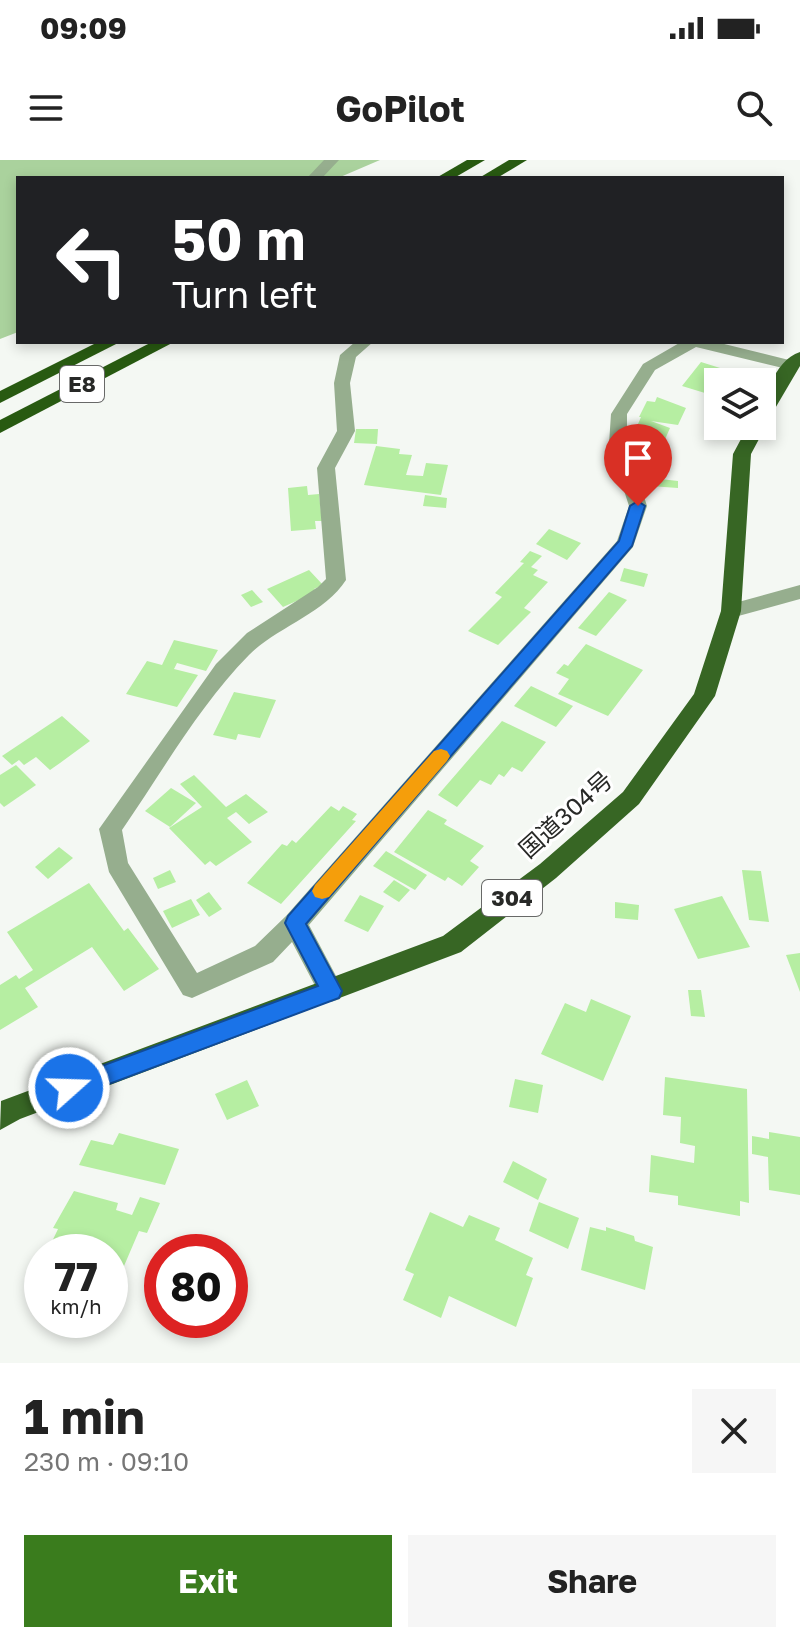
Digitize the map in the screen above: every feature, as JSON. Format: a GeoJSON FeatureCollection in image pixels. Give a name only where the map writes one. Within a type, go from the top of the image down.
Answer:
{"type":"FeatureCollection","features":[{"type":"Feature","properties":{"kind":"highway"},"geometry":{"type":"LineString","coordinates":[[447,176],[478,160]]}},
{"type":"Feature","properties":{"kind":"highway"},"geometry":{"type":"LineString","coordinates":[[490,176],[520,160]]}},
{"type":"Feature","properties":{"kind":"highway","name":"E8"},"geometry":{"type":"LineString","coordinates":[[0,398],[107,344]]}},
{"type":"Feature","properties":{"kind":"highway","name":"E8"},"geometry":{"type":"LineString","coordinates":[[0,427],[161,344]]}},
{"type":"Feature","properties":{"kind":"highway"},"geometry":{"type":"LineString","coordinates":[[776,393],[795,361]]}},
{"type":"Feature","properties":{"kind":"highway","name":"国道304号"},"geometry":{"type":"LineString","coordinates":[[0,1117],[11,1110],[452,944],[548,871],[631,798],[704,696],[731,611],[742,454],[750,440]]}},
{"type":"Feature","properties":{"kind":"street"},"geometry":{"type":"LineString","coordinates":[[316,176],[332,160]]}},
{"type":"Feature","properties":{"kind":"street"},"geometry":{"type":"LineString","coordinates":[[362,344],[348,355],[342,383],[346,431],[326,468],[336,580],[325,592],[254,638],[223,669],[110,829],[117,865],[192,987],[264,954],[295,923],[626,543],[638,506],[618,444],[619,414],[649,367],[690,344]]}},
{"type":"Feature","properties":{"kind":"street"},"geometry":{"type":"LineString","coordinates":[[705,344],[795,361]]}},
{"type":"Feature","properties":{"kind":"street"},"geometry":{"type":"LineString","coordinates":[[731,611],[800,592]]}},
{"type":"Feature","properties":{"kind":"street"},"geometry":{"type":"LineString","coordinates":[[295,923],[331,991]]}},
{"type":"Feature","properties":{"kind":"green space"},"geometry":{"type":"Polygon","coordinates":[[[0,160],[380,160],[343,176],[16,176],[16,333],[0,339],[0,160]]]}},
{"type":"Feature","properties":{"kind":"building"},"geometry":{"type":"Polygon","coordinates":[[[701,362],[720,368],[704,368],[704,393],[682,386],[701,362]]]}},
{"type":"Feature","properties":{"kind":"building"},"geometry":{"type":"Polygon","coordinates":[[[657,397],[686,408],[678,425],[651,421],[670,428],[663,444],[639,439],[645,427],[638,424],[639,417],[647,401],[655,402],[657,397]]]}},
{"type":"Feature","properties":{"kind":"building"},"geometry":{"type":"Polygon","coordinates":[[[356,429],[378,429],[377,444],[354,443],[356,429]]]}},
{"type":"Feature","properties":{"kind":"building"},"geometry":{"type":"Polygon","coordinates":[[[376,446],[400,449],[399,454],[412,455],[406,475],[423,476],[426,463],[448,465],[441,495],[364,485],[376,446]]]}},
{"type":"Feature","properties":{"kind":"building"},"geometry":{"type":"Polygon","coordinates":[[[651,478],[678,481],[678,488],[650,486],[651,478]]]}},
{"type":"Feature","properties":{"kind":"building"},"geometry":{"type":"Polygon","coordinates":[[[307,486],[308,495],[319,494],[322,521],[315,521],[316,529],[291,531],[288,488],[307,486]]]}},
{"type":"Feature","properties":{"kind":"building"},"geometry":{"type":"Polygon","coordinates":[[[425,495],[447,498],[446,508],[423,506],[425,495]]]}},
{"type":"Feature","properties":{"kind":"building"},"geometry":{"type":"Polygon","coordinates":[[[549,529],[581,543],[567,560],[536,544],[549,529]]]}},
{"type":"Feature","properties":{"kind":"building"},"geometry":{"type":"Polygon","coordinates":[[[530,551],[542,556],[531,567],[538,570],[533,575],[548,582],[524,608],[531,612],[498,645],[468,631],[502,597],[495,593],[524,563],[520,562],[530,551]]]}},
{"type":"Feature","properties":{"kind":"building"},"geometry":{"type":"Polygon","coordinates":[[[624,568],[648,574],[644,587],[620,581],[624,568]]]}},
{"type":"Feature","properties":{"kind":"building"},"geometry":{"type":"Polygon","coordinates":[[[309,570],[323,585],[314,589],[317,592],[283,607],[267,589],[309,570]]]}},
{"type":"Feature","properties":{"kind":"building"},"geometry":{"type":"Polygon","coordinates":[[[252,590],[263,602],[251,607],[241,595],[252,590]]]}},
{"type":"Feature","properties":{"kind":"building"},"geometry":{"type":"Polygon","coordinates":[[[609,592],[627,600],[596,636],[578,628],[609,592]]]}},
{"type":"Feature","properties":{"kind":"building"},"geometry":{"type":"Polygon","coordinates":[[[174,640],[218,650],[206,671],[177,663],[174,669],[198,675],[177,707],[126,694],[147,661],[162,665],[174,640]]]}},
{"type":"Feature","properties":{"kind":"building"},"geometry":{"type":"Polygon","coordinates":[[[586,644],[643,670],[608,716],[558,694],[569,679],[556,673],[564,664],[568,666],[586,644]]]}},
{"type":"Feature","properties":{"kind":"building"},"geometry":{"type":"Polygon","coordinates":[[[531,686],[573,706],[556,727],[514,706],[531,686]]]}},
{"type":"Feature","properties":{"kind":"building"},"geometry":{"type":"Polygon","coordinates":[[[234,692],[276,700],[260,738],[238,734],[236,740],[213,735],[234,692]]]}},
{"type":"Feature","properties":{"kind":"building"},"geometry":{"type":"Polygon","coordinates":[[[62,716],[90,741],[50,770],[36,757],[24,765],[19,760],[12,765],[2,756],[62,716]]]}},
{"type":"Feature","properties":{"kind":"building"},"geometry":{"type":"Polygon","coordinates":[[[502,721],[546,742],[522,772],[512,767],[504,777],[499,774],[491,785],[480,780],[457,807],[438,795],[502,721]]]}},
{"type":"Feature","properties":{"kind":"building"},"geometry":{"type":"Polygon","coordinates":[[[16,765],[36,785],[4,807],[0,803],[0,775],[16,765]]]}},
{"type":"Feature","properties":{"kind":"building"},"geometry":{"type":"Polygon","coordinates":[[[194,775],[226,807],[246,794],[268,812],[249,824],[236,812],[227,818],[252,842],[216,866],[210,861],[205,865],[169,828],[202,807],[180,784],[194,775]]]}},
{"type":"Feature","properties":{"kind":"building"},"geometry":{"type":"Polygon","coordinates":[[[171,788],[196,803],[170,827],[145,811],[171,788]]]}},
{"type":"Feature","properties":{"kind":"building"},"geometry":{"type":"Polygon","coordinates":[[[331,806],[339,811],[343,806],[357,814],[352,820],[356,821],[281,904],[247,883],[282,844],[287,846],[292,840],[296,843],[331,806]]]}},
{"type":"Feature","properties":{"kind":"building"},"geometry":{"type":"Polygon","coordinates":[[[428,810],[447,820],[444,824],[484,846],[470,861],[479,867],[462,886],[448,877],[445,881],[394,852],[428,810]]]}},
{"type":"Feature","properties":{"kind":"building"},"geometry":{"type":"Polygon","coordinates":[[[59,847],[73,858],[48,879],[35,867],[59,847]]]}},
{"type":"Feature","properties":{"kind":"building"},"geometry":{"type":"Polygon","coordinates":[[[386,851],[427,875],[415,890],[373,866],[386,851]]]}},
{"type":"Feature","properties":{"kind":"building"},"geometry":{"type":"Polygon","coordinates":[[[170,870],[176,882],[158,889],[153,878],[170,870]]]}},
{"type":"Feature","properties":{"kind":"building"},"geometry":{"type":"Polygon","coordinates":[[[742,870],[761,871],[769,922],[749,920],[742,870]]]}},
{"type":"Feature","properties":{"kind":"building"},"geometry":{"type":"Polygon","coordinates":[[[394,880],[410,890],[399,902],[383,892],[394,880]]]}},
{"type":"Feature","properties":{"kind":"building"},"geometry":{"type":"Polygon","coordinates":[[[89,883],[124,931],[128,928],[159,969],[124,991],[92,947],[25,988],[38,1007],[0,1030],[0,985],[16,975],[19,979],[33,970],[7,932],[89,883]]]}},
{"type":"Feature","properties":{"kind":"building"},"geometry":{"type":"Polygon","coordinates":[[[209,892],[222,909],[209,917],[196,900],[209,892]]]}},
{"type":"Feature","properties":{"kind":"building"},"geometry":{"type":"Polygon","coordinates":[[[360,895],[384,906],[368,932],[344,921],[360,895]]]}},
{"type":"Feature","properties":{"kind":"building"},"geometry":{"type":"Polygon","coordinates":[[[722,896],[750,947],[698,959],[674,909],[722,896]]]}},
{"type":"Feature","properties":{"kind":"building"},"geometry":{"type":"Polygon","coordinates":[[[191,899],[200,915],[172,928],[163,911],[191,899]]]}},
{"type":"Feature","properties":{"kind":"building"},"geometry":{"type":"Polygon","coordinates":[[[615,902],[639,905],[638,920],[615,918],[615,902]]]}},
{"type":"Feature","properties":{"kind":"building"},"geometry":{"type":"Polygon","coordinates":[[[800,953],[800,992],[786,955],[800,953]]]}},
{"type":"Feature","properties":{"kind":"building"},"geometry":{"type":"Polygon","coordinates":[[[688,990],[701,990],[705,1017],[691,1016],[688,990]]]}},
{"type":"Feature","properties":{"kind":"building"},"geometry":{"type":"Polygon","coordinates":[[[591,999],[631,1016],[603,1081],[541,1054],[565,1003],[586,1012],[591,999]]]}},
{"type":"Feature","properties":{"kind":"building"},"geometry":{"type":"Polygon","coordinates":[[[665,1077],[747,1089],[749,1203],[740,1201],[740,1216],[678,1205],[678,1196],[649,1192],[651,1155],[694,1163],[695,1146],[680,1143],[681,1117],[663,1115],[665,1077]]]}},
{"type":"Feature","properties":{"kind":"building"},"geometry":{"type":"Polygon","coordinates":[[[515,1079],[543,1085],[538,1113],[509,1107],[515,1079]]]}},
{"type":"Feature","properties":{"kind":"building"},"geometry":{"type":"Polygon","coordinates":[[[247,1080],[259,1106],[227,1120],[215,1094],[247,1080]]]}},
{"type":"Feature","properties":{"kind":"building"},"geometry":{"type":"Polygon","coordinates":[[[769,1132],[800,1137],[800,1195],[769,1190],[768,1157],[752,1154],[752,1136],[769,1139],[769,1132]]]}},
{"type":"Feature","properties":{"kind":"building"},"geometry":{"type":"Polygon","coordinates":[[[119,1133],[179,1149],[165,1185],[79,1165],[91,1140],[113,1145],[119,1133]]]}},
{"type":"Feature","properties":{"kind":"building"},"geometry":{"type":"Polygon","coordinates":[[[513,1161],[547,1179],[538,1200],[503,1182],[513,1161]]]}},
{"type":"Feature","properties":{"kind":"building"},"geometry":{"type":"Polygon","coordinates":[[[74,1191],[118,1203],[116,1210],[132,1215],[140,1197],[160,1203],[147,1233],[139,1231],[128,1257],[128,1234],[56,1234],[58,1229],[53,1228],[74,1191]]]}},
{"type":"Feature","properties":{"kind":"building"},"geometry":{"type":"Polygon","coordinates":[[[539,1202],[579,1218],[568,1249],[529,1231],[539,1202]]]}},
{"type":"Feature","properties":{"kind":"building"},"geometry":{"type":"Polygon","coordinates":[[[430,1212],[463,1227],[469,1215],[500,1228],[495,1240],[533,1258],[526,1275],[533,1278],[516,1327],[449,1296],[441,1318],[403,1300],[414,1274],[405,1270],[430,1212]]]}},
{"type":"Feature","properties":{"kind":"building"},"geometry":{"type":"Polygon","coordinates":[[[590,1227],[606,1231],[606,1227],[634,1236],[635,1241],[653,1247],[645,1290],[581,1270],[590,1227]]]}},
{"type":"Feature","properties":{"kind":"slow traffic"},"geometry":{"type":"LineString","coordinates":[[322,891],[441,756]]}},
{"type":"Feature","properties":{"kind":"route"},"geometry":{"type":"LineString","coordinates":[[69,1088],[331,991],[295,923],[626,543],[638,506]]}}]}
